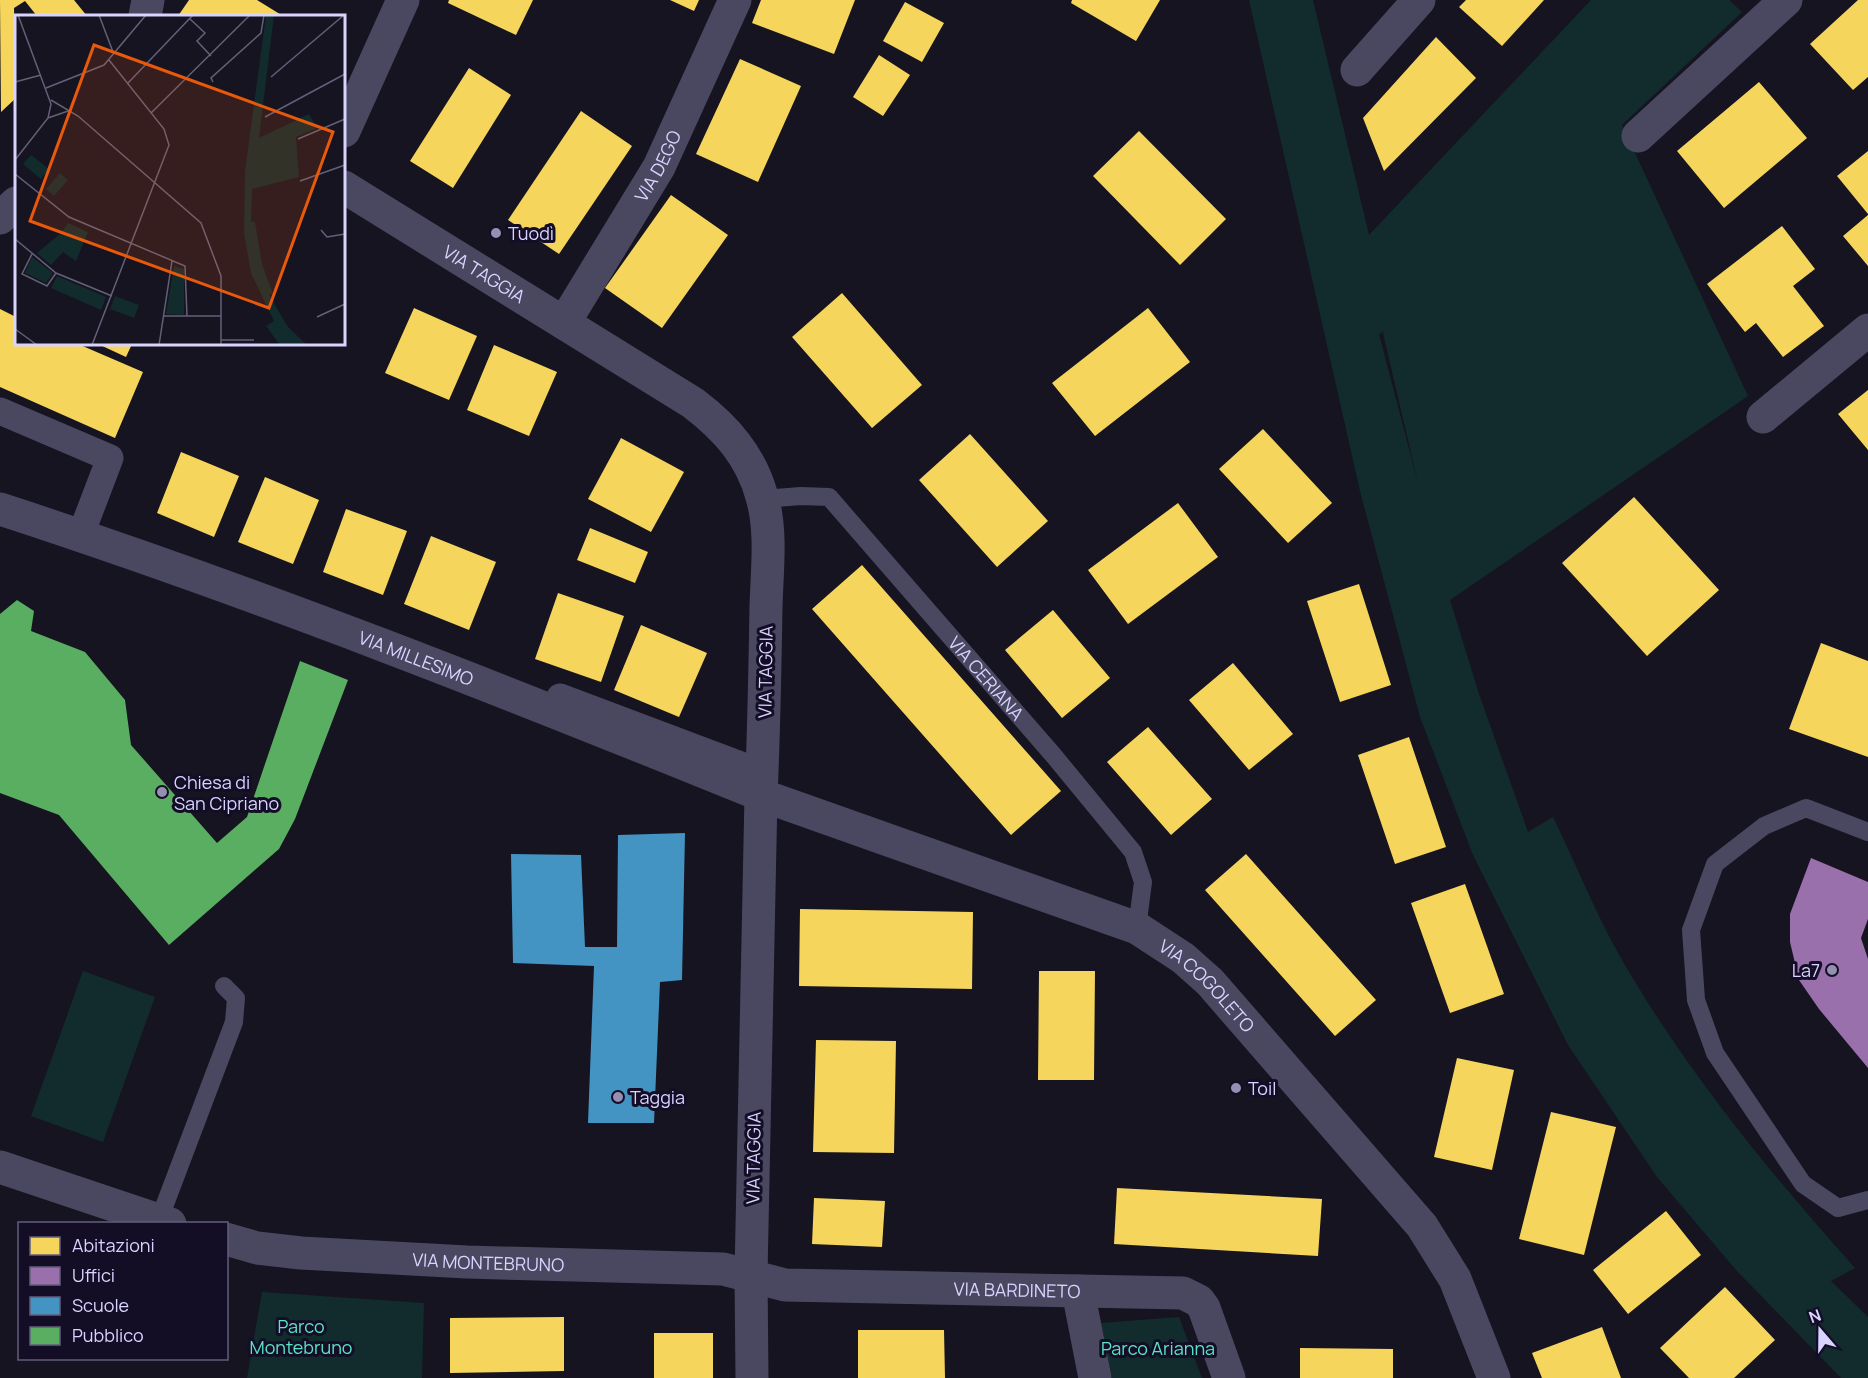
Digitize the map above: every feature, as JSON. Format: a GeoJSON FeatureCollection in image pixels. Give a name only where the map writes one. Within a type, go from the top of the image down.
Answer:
{"type":"FeatureCollection","features":[{"type":"Feature","properties":{"kind":"street"},"geometry":{"type":"LineString","coordinates":[[145,15],[148,0]]}},
{"type":"Feature","properties":{"kind":"street"},"geometry":{"type":"LineString","coordinates":[[345,128],[403,0]]}},
{"type":"Feature","properties":{"kind":"street","name":"VIA DEGO"},"geometry":{"type":"LineString","coordinates":[[564,323],[659,167],[735,0]]}},
{"type":"Feature","properties":{"kind":"street"},"geometry":{"type":"LineString","coordinates":[[1357,70],[1419,0]]}},
{"type":"Feature","properties":{"kind":"street"},"geometry":{"type":"LineString","coordinates":[[1638,136],[1786,0]]}},
{"type":"Feature","properties":{"kind":"street","name":"VIA TAGGIA"},"geometry":{"type":"LineString","coordinates":[[345,188],[665,385],[715,419],[745,456],[763,499],[768,542],[751,1275],[752,1378]]}},
{"type":"Feature","properties":{"kind":"street"},"geometry":{"type":"LineString","coordinates":[[0,218],[15,204]]}},
{"type":"Feature","properties":{"kind":"street"},"geometry":{"type":"LineString","coordinates":[[1763,417],[1868,330]]}},
{"type":"Feature","properties":{"kind":"street"},"geometry":{"type":"LineString","coordinates":[[0,411],[110,458],[74,522]]}},
{"type":"Feature","properties":{"kind":"street","name":"VIA MILLESIMO"},"geometry":{"type":"LineString","coordinates":[[0,510],[74,522],[506,691],[762,784]]}},
{"type":"Feature","properties":{"kind":"street","name":"VIA COGOLETO"},"geometry":{"type":"LineString","coordinates":[[762,784],[1137,928],[1183,958],[1210,982],[1422,1226],[1455,1279],[1494,1378]]}},
{"type":"Feature","properties":{"kind":"street"},"geometry":{"type":"LineString","coordinates":[[0,1167],[164,1222]]}},
{"type":"Feature","properties":{"kind":"street","name":"VIA MONTEBRUNO"},"geometry":{"type":"LineString","coordinates":[[228,1240],[257,1248],[301,1253],[467,1262],[723,1269],[751,1275]]}},
{"type":"Feature","properties":{"kind":"street","name":"VIA BARDINETO"},"geometry":{"type":"LineString","coordinates":[[751,1275],[785,1285],[1183,1293],[1192,1297],[1204,1308],[1228,1378]]}},
{"type":"Feature","properties":{"kind":"street"},"geometry":{"type":"LineString","coordinates":[[1078,1291],[1095,1378]]}},
{"type":"Feature","properties":{"kind":"lane","name":"VIA CERIANA"},"geometry":{"type":"LineString","coordinates":[[763,499],[801,495],[829,498],[1047,747],[1133,852],[1143,882],[1137,928]]}},
{"type":"Feature","properties":{"kind":"lane"},"geometry":{"type":"LineString","coordinates":[[1868,832],[1806,808],[1764,826],[1715,864],[1691,930],[1696,1000],[1715,1053],[1803,1184],[1838,1208],[1868,1200]]}},
{"type":"Feature","properties":{"kind":"lane"},"geometry":{"type":"LineString","coordinates":[[164,1222],[234,1022],[236,998],[224,986]]}},
{"type":"Feature","properties":{"kind":"green space"},"geometry":{"type":"Polygon","coordinates":[[[1249,0],[1313,0],[1369,235],[1591,0],[1729,0],[1742,12],[1622,125],[1748,396],[1450,600],[1479,694],[1528,832],[1553,817],[1622,960],[1674,1042],[1761,1158],[1855,1268],[1831,1281],[1868,1317],[1868,1378],[1841,1378],[1737,1271],[1657,1177],[1568,1045],[1473,855],[1420,717],[1360,491],[1249,0]],[[1385,331],[1379,334],[1418,483],[1383,333],[1385,331]]]}},
{"type":"Feature","properties":{"kind":"green space"},"geometry":{"type":"Polygon","coordinates":[[[83,971],[155,997],[103,1142],[31,1116],[83,971]]]}},
{"type":"Feature","properties":{"kind":"green space","name":"Parco Montebruno"},"geometry":{"type":"Polygon","coordinates":[[[262,1292],[424,1303],[422,1378],[247,1378],[262,1292]]]}},
{"type":"Feature","properties":{"kind":"green space","name":"Parco Arianna"},"geometry":{"type":"Polygon","coordinates":[[[1179,1317],[1202,1378],[1112,1378],[1101,1323],[1179,1317]]]}},
{"type":"Feature","properties":{"kind":"building: Abitazioni"},"geometry":{"type":"Polygon","coordinates":[[[0,0],[74,0],[86,15],[36,15],[25,1],[14,8],[15,99],[1,112],[0,0]]]}},
{"type":"Feature","properties":{"kind":"building: Abitazioni"},"geometry":{"type":"Polygon","coordinates":[[[189,0],[257,0],[281,15],[179,15],[189,0]]]}},
{"type":"Feature","properties":{"kind":"building: Abitazioni"},"geometry":{"type":"Polygon","coordinates":[[[449,0],[533,0],[516,35],[448,3],[449,0]]]}},
{"type":"Feature","properties":{"kind":"building: Abitazioni"},"geometry":{"type":"Polygon","coordinates":[[[670,0],[699,0],[694,11],[670,0]]]}},
{"type":"Feature","properties":{"kind":"building: Abitazioni"},"geometry":{"type":"Polygon","coordinates":[[[761,0],[855,0],[834,54],[752,23],[761,0]]]}},
{"type":"Feature","properties":{"kind":"building: Abitazioni"},"geometry":{"type":"Polygon","coordinates":[[[1072,0],[1160,0],[1136,41],[1071,3],[1072,0]]]}},
{"type":"Feature","properties":{"kind":"building: Abitazioni"},"geometry":{"type":"Polygon","coordinates":[[[1466,0],[1544,0],[1502,46],[1459,7],[1466,0]]]}},
{"type":"Feature","properties":{"kind":"building: Abitazioni"},"geometry":{"type":"Polygon","coordinates":[[[1858,0],[1868,0],[1868,77],[1853,90],[1810,44],[1858,0]]]}},
{"type":"Feature","properties":{"kind":"building: Abitazioni"},"geometry":{"type":"Polygon","coordinates":[[[905,2],[944,23],[922,62],[883,41],[905,2]]]}},
{"type":"Feature","properties":{"kind":"building: Abitazioni"},"geometry":{"type":"Polygon","coordinates":[[[1436,37],[1476,78],[1384,171],[1363,118],[1436,37]]]}},
{"type":"Feature","properties":{"kind":"building: Abitazioni"},"geometry":{"type":"Polygon","coordinates":[[[879,55],[910,75],[883,116],[853,97],[879,55]]]}},
{"type":"Feature","properties":{"kind":"building: Abitazioni"},"geometry":{"type":"Polygon","coordinates":[[[740,59],[801,86],[758,182],[696,154],[740,59]]]}},
{"type":"Feature","properties":{"kind":"building: Abitazioni"},"geometry":{"type":"Polygon","coordinates":[[[469,68],[511,95],[453,188],[410,161],[469,68]]]}},
{"type":"Feature","properties":{"kind":"building: Abitazioni"},"geometry":{"type":"Polygon","coordinates":[[[1759,82],[1807,138],[1724,208],[1677,151],[1759,82]]]}},
{"type":"Feature","properties":{"kind":"building: Abitazioni"},"geometry":{"type":"Polygon","coordinates":[[[581,111],[632,146],[559,254],[508,220],[581,111]]]}},
{"type":"Feature","properties":{"kind":"building: Abitazioni"},"geometry":{"type":"Polygon","coordinates":[[[1139,131],[1226,219],[1180,265],[1093,176],[1139,131]]]}},
{"type":"Feature","properties":{"kind":"building: Abitazioni"},"geometry":{"type":"Polygon","coordinates":[[[1868,151],[1868,214],[1837,176],[1868,151]]]}},
{"type":"Feature","properties":{"kind":"building: Abitazioni"},"geometry":{"type":"Polygon","coordinates":[[[671,195],[728,235],[662,328],[605,288],[671,195]]]}},
{"type":"Feature","properties":{"kind":"building: Abitazioni"},"geometry":{"type":"Polygon","coordinates":[[[1868,215],[1868,266],[1843,236],[1868,215]]]}},
{"type":"Feature","properties":{"kind":"building: Abitazioni"},"geometry":{"type":"Polygon","coordinates":[[[1782,226],[1815,269],[1793,286],[1824,326],[1783,357],[1756,323],[1745,332],[1707,284],[1782,226]]]}},
{"type":"Feature","properties":{"kind":"building: Abitazioni"},"geometry":{"type":"Polygon","coordinates":[[[842,293],[922,385],[872,428],[792,337],[842,293]]]}},
{"type":"Feature","properties":{"kind":"building: Abitazioni"},"geometry":{"type":"Polygon","coordinates":[[[414,308],[477,336],[449,400],[385,373],[414,308]]]}},
{"type":"Feature","properties":{"kind":"building: Abitazioni"},"geometry":{"type":"Polygon","coordinates":[[[1148,308],[1190,362],[1095,436],[1052,383],[1148,308]]]}},
{"type":"Feature","properties":{"kind":"building: Abitazioni"},"geometry":{"type":"Polygon","coordinates":[[[0,309],[15,316],[15,345],[80,345],[143,372],[115,438],[0,387],[0,309]]]}},
{"type":"Feature","properties":{"kind":"building: Abitazioni"},"geometry":{"type":"Polygon","coordinates":[[[100,345],[132,345],[126,357],[100,345]]]}},
{"type":"Feature","properties":{"kind":"building: Abitazioni"},"geometry":{"type":"Polygon","coordinates":[[[494,345],[557,372],[529,436],[467,410],[494,345]]]}},
{"type":"Feature","properties":{"kind":"building: Abitazioni"},"geometry":{"type":"Polygon","coordinates":[[[1868,390],[1868,450],[1838,414],[1868,390]]]}},
{"type":"Feature","properties":{"kind":"building: Abitazioni"},"geometry":{"type":"Polygon","coordinates":[[[1263,429],[1332,503],[1288,543],[1219,469],[1263,429]]]}},
{"type":"Feature","properties":{"kind":"building: Abitazioni"},"geometry":{"type":"Polygon","coordinates":[[[970,434],[1048,521],[997,567],[919,480],[970,434]]]}},
{"type":"Feature","properties":{"kind":"building: Abitazioni"},"geometry":{"type":"Polygon","coordinates":[[[621,438],[684,472],[651,532],[588,499],[621,438]]]}},
{"type":"Feature","properties":{"kind":"building: Abitazioni"},"geometry":{"type":"Polygon","coordinates":[[[181,452],[239,476],[214,537],[157,513],[181,452]]]}},
{"type":"Feature","properties":{"kind":"building: Abitazioni"},"geometry":{"type":"Polygon","coordinates":[[[265,477],[319,500],[293,564],[238,542],[265,477]]]}},
{"type":"Feature","properties":{"kind":"building: Abitazioni"},"geometry":{"type":"Polygon","coordinates":[[[1634,497],[1719,590],[1647,656],[1562,563],[1634,497]]]}},
{"type":"Feature","properties":{"kind":"building: Abitazioni"},"geometry":{"type":"Polygon","coordinates":[[[1178,503],[1218,557],[1128,624],[1088,570],[1178,503]]]}},
{"type":"Feature","properties":{"kind":"building: Abitazioni"},"geometry":{"type":"Polygon","coordinates":[[[346,509],[407,531],[383,595],[323,572],[346,509]]]}},
{"type":"Feature","properties":{"kind":"building: Abitazioni"},"geometry":{"type":"Polygon","coordinates":[[[590,528],[648,552],[635,583],[577,560],[590,528]]]}},
{"type":"Feature","properties":{"kind":"building: Abitazioni"},"geometry":{"type":"Polygon","coordinates":[[[431,536],[496,562],[469,630],[404,604],[431,536]]]}},
{"type":"Feature","properties":{"kind":"building: Abitazioni"},"geometry":{"type":"Polygon","coordinates":[[[862,565],[1061,791],[1011,835],[812,609],[862,565]]]}},
{"type":"Feature","properties":{"kind":"building: Abitazioni"},"geometry":{"type":"Polygon","coordinates":[[[1359,584],[1391,685],[1340,702],[1307,601],[1359,584]]]}},
{"type":"Feature","properties":{"kind":"building: Abitazioni"},"geometry":{"type":"Polygon","coordinates":[[[558,593],[624,616],[601,682],[535,659],[558,593]]]}},
{"type":"Feature","properties":{"kind":"building: Abitazioni"},"geometry":{"type":"Polygon","coordinates":[[[1053,610],[1110,678],[1062,718],[1005,650],[1053,610]]]}},
{"type":"Feature","properties":{"kind":"building: Abitazioni"},"geometry":{"type":"Polygon","coordinates":[[[641,625],[707,653],[679,717],[614,690],[641,625]]]}},
{"type":"Feature","properties":{"kind":"building: Abitazioni"},"geometry":{"type":"Polygon","coordinates":[[[1821,643],[1868,661],[1868,757],[1789,729],[1821,643]]]}},
{"type":"Feature","properties":{"kind":"building: Abitazioni"},"geometry":{"type":"Polygon","coordinates":[[[1233,663],[1293,734],[1249,770],[1189,700],[1233,663]]]}},
{"type":"Feature","properties":{"kind":"building: Abitazioni"},"geometry":{"type":"Polygon","coordinates":[[[1148,727],[1212,799],[1171,835],[1107,762],[1148,727]]]}},
{"type":"Feature","properties":{"kind":"building: Abitazioni"},"geometry":{"type":"Polygon","coordinates":[[[1409,737],[1446,847],[1395,864],[1358,755],[1409,737]]]}},
{"type":"Feature","properties":{"kind":"building: Abitazioni"},"geometry":{"type":"Polygon","coordinates":[[[1246,854],[1376,1000],[1335,1036],[1205,890],[1246,854]]]}},
{"type":"Feature","properties":{"kind":"building: Abitazioni"},"geometry":{"type":"Polygon","coordinates":[[[1465,884],[1504,994],[1450,1013],[1411,903],[1465,884]]]}},
{"type":"Feature","properties":{"kind":"building: Abitazioni"},"geometry":{"type":"Polygon","coordinates":[[[800,909],[973,912],[972,989],[799,986],[800,909]]]}},
{"type":"Feature","properties":{"kind":"building: Abitazioni"},"geometry":{"type":"Polygon","coordinates":[[[1039,971],[1095,971],[1094,1080],[1038,1080],[1039,971]]]}},
{"type":"Feature","properties":{"kind":"building: Abitazioni"},"geometry":{"type":"Polygon","coordinates":[[[816,1040],[896,1041],[894,1153],[813,1152],[816,1040]]]}},
{"type":"Feature","properties":{"kind":"building: Abitazioni"},"geometry":{"type":"Polygon","coordinates":[[[1457,1058],[1514,1070],[1492,1170],[1434,1157],[1457,1058]]]}},
{"type":"Feature","properties":{"kind":"building: Abitazioni"},"geometry":{"type":"Polygon","coordinates":[[[1551,1112],[1616,1127],[1584,1255],[1519,1239],[1551,1112]]]}},
{"type":"Feature","properties":{"kind":"building: Abitazioni"},"geometry":{"type":"Polygon","coordinates":[[[1117,1188],[1322,1199],[1318,1256],[1114,1244],[1117,1188]]]}},
{"type":"Feature","properties":{"kind":"building: Abitazioni"},"geometry":{"type":"Polygon","coordinates":[[[814,1198],[885,1201],[882,1247],[812,1244],[814,1198]]]}},
{"type":"Feature","properties":{"kind":"building: Abitazioni"},"geometry":{"type":"Polygon","coordinates":[[[1666,1211],[1701,1255],[1628,1314],[1593,1270],[1666,1211]]]}},
{"type":"Feature","properties":{"kind":"building: Abitazioni"},"geometry":{"type":"Polygon","coordinates":[[[1725,1287],[1775,1340],[1734,1378],[1689,1378],[1660,1348],[1725,1287]]]}},
{"type":"Feature","properties":{"kind":"building: Abitazioni"},"geometry":{"type":"Polygon","coordinates":[[[564,1317],[564,1371],[450,1373],[450,1318],[564,1317]]]}},
{"type":"Feature","properties":{"kind":"building: Abitazioni"},"geometry":{"type":"Polygon","coordinates":[[[1602,1327],[1621,1378],[1542,1378],[1532,1353],[1602,1327]]]}},
{"type":"Feature","properties":{"kind":"building: Abitazioni"},"geometry":{"type":"Polygon","coordinates":[[[858,1330],[944,1330],[945,1378],[858,1378],[858,1330]]]}},
{"type":"Feature","properties":{"kind":"building: Abitazioni"},"geometry":{"type":"Polygon","coordinates":[[[654,1333],[713,1333],[713,1378],[654,1378],[654,1333]]]}},
{"type":"Feature","properties":{"kind":"building: Abitazioni"},"geometry":{"type":"Polygon","coordinates":[[[1300,1348],[1393,1349],[1393,1378],[1300,1378],[1300,1348]]]}},
{"type":"Feature","properties":{"kind":"building: Uffici","name":"La7"},"geometry":{"type":"Polygon","coordinates":[[[1811,858],[1868,882],[1868,919],[1861,938],[1868,959],[1868,1068],[1819,1009],[1799,980],[1790,942],[1790,914],[1811,858]]]}},
{"type":"Feature","properties":{"kind":"building: Scuole"},"geometry":{"type":"Polygon","coordinates":[[[685,833],[682,980],[660,982],[654,1123],[588,1123],[594,966],[513,963],[511,854],[581,855],[585,947],[617,947],[618,835],[685,833]]]}},
{"type":"Feature","properties":{"kind":"building: Pubblico"},"geometry":{"type":"Polygon","coordinates":[[[17,600],[34,611],[31,631],[85,652],[125,700],[131,745],[217,843],[247,817],[300,661],[348,680],[295,819],[279,849],[169,945],[59,815],[0,793],[0,614],[17,600]]]}},
{"type":"Feature","properties":{"kind":"place","name":"Tuodì"},"geometry":{"type":"Point","coordinates":[496,233]}},
{"type":"Feature","properties":{"kind":"place","name":"Chiesa di San Cipriano"},"geometry":{"type":"Point","coordinates":[162,792]}},
{"type":"Feature","properties":{"kind":"place","name":"La7"},"geometry":{"type":"Point","coordinates":[1832,970]}},
{"type":"Feature","properties":{"kind":"place","name":"Toil"},"geometry":{"type":"Point","coordinates":[1236,1088]}},
{"type":"Feature","properties":{"kind":"place","name":"Taggia"},"geometry":{"type":"Point","coordinates":[618,1097]}}]}
